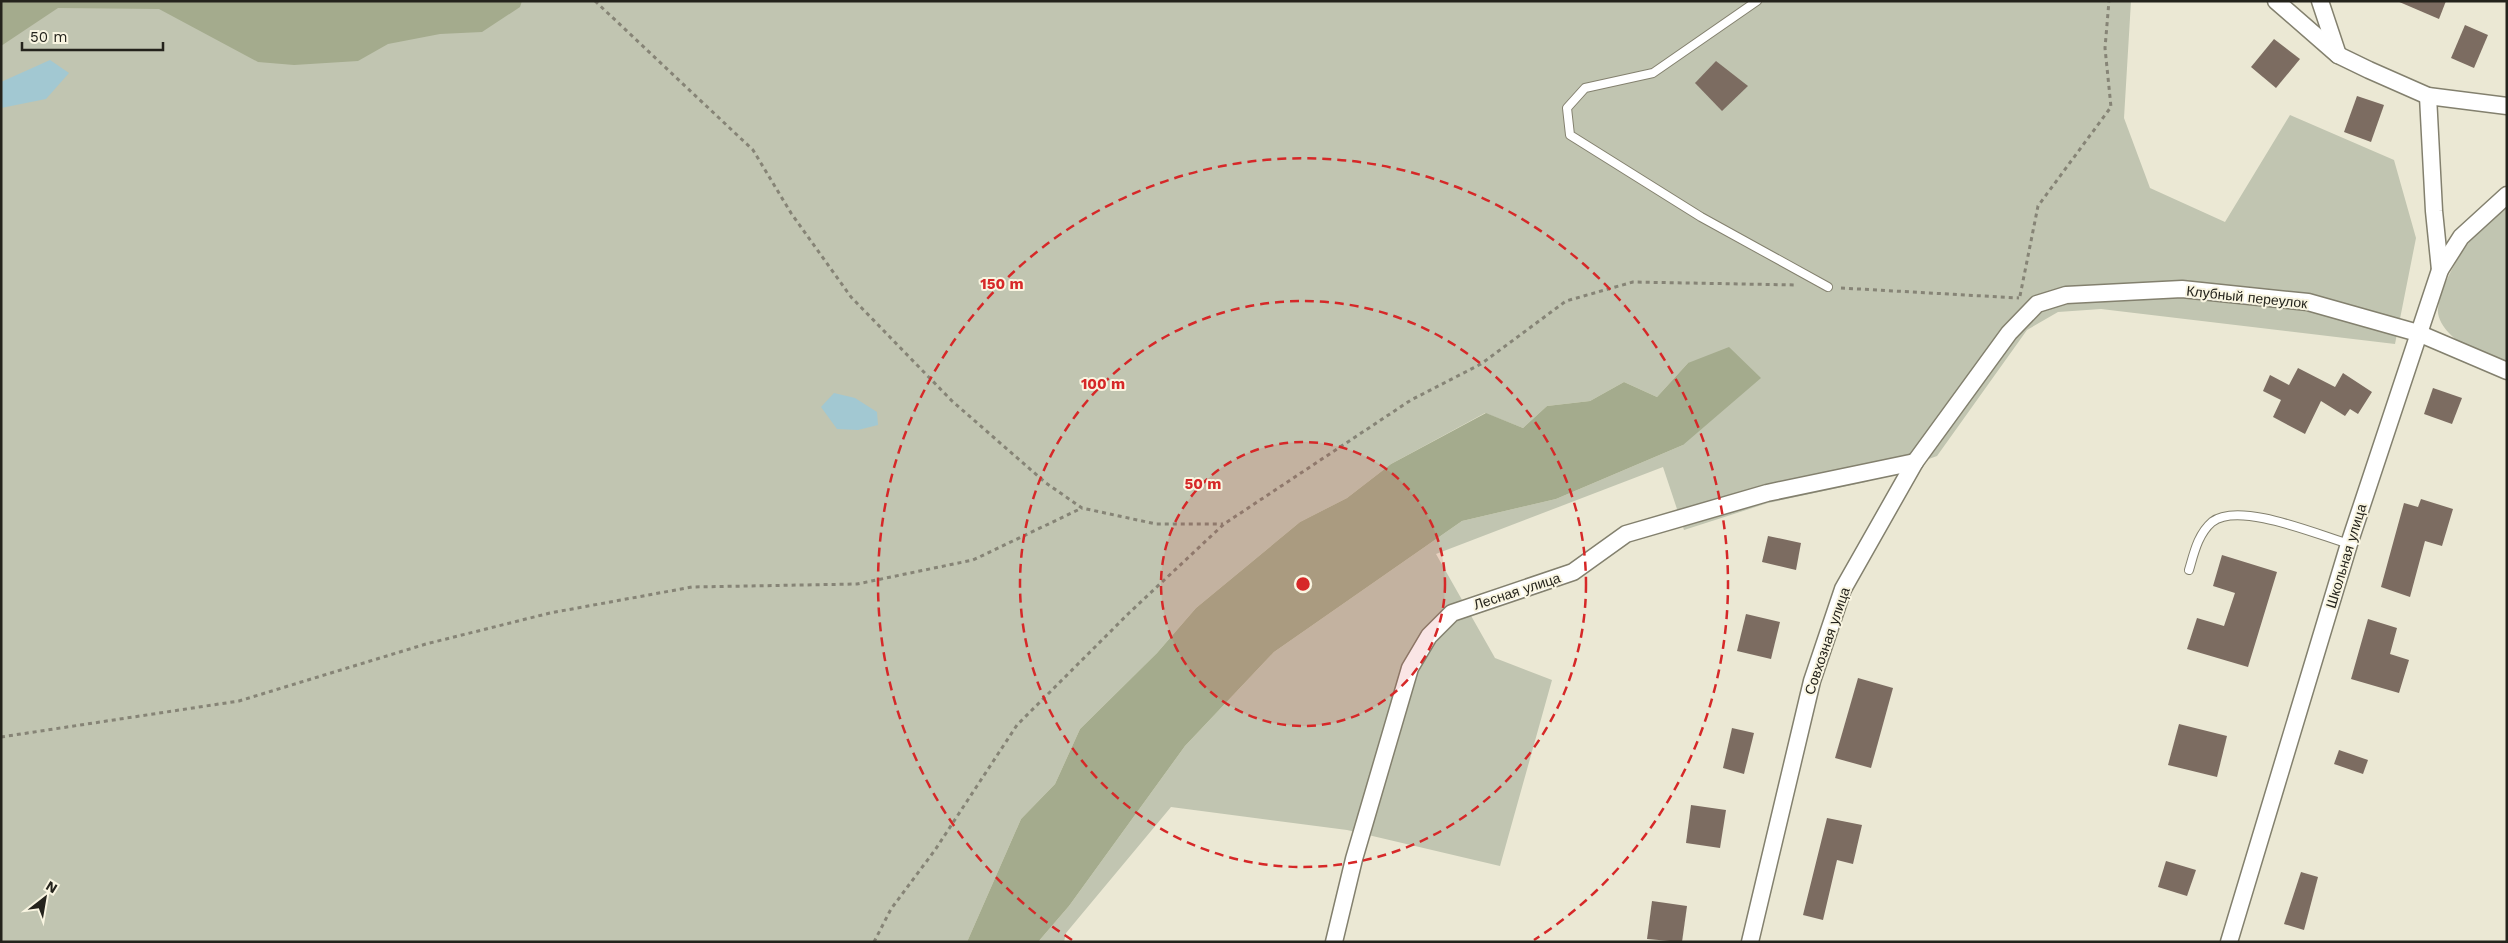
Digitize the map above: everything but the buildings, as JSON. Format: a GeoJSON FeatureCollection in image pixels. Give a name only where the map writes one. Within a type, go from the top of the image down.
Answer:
{"type":"FeatureCollection","features":[{"type":"Feature","properties":{"kind":"street"},"geometry":{"type":"LineString","coordinates":[[2276,1],[2338,55],[2428,96],[2507,106]]}},
{"type":"Feature","properties":{"kind":"street"},"geometry":{"type":"LineString","coordinates":[[2320,1],[2338,55]]}},
{"type":"Feature","properties":{"kind":"street"},"geometry":{"type":"LineString","coordinates":[[2428,96],[2433,201],[2440,270]]}},
{"type":"Feature","properties":{"kind":"street","name":"Школьная улица"},"geometry":{"type":"LineString","coordinates":[[2229,942],[2350,544],[2440,270],[2461,237],[2507,195]]}},
{"type":"Feature","properties":{"kind":"street","name":"Клубный переулок"},"geometry":{"type":"LineString","coordinates":[[2037,304],[2066,295],[2182,289],[2308,302],[2418,333],[2507,371]]}},
{"type":"Feature","properties":{"kind":"street","name":"Совхозная улица"},"geometry":{"type":"LineString","coordinates":[[1750,942],[1812,681],[1840,598],[1916,462],[2008,332],[2037,304]]}},
{"type":"Feature","properties":{"kind":"street","name":"Лесная улица"},"geometry":{"type":"LineString","coordinates":[[1334,942],[1354,859],[1410,668],[1429,636],[1452,613],[1573,572],[1626,534],[1767,493],[1916,462]]}},
{"type":"Feature","properties":{"kind":"lane"},"geometry":{"type":"LineString","coordinates":[[1756,1],[1653,73],[1585,88],[1567,108],[1570,135],[1701,217],[1828,287]]}},
{"type":"Feature","properties":{"kind":"lane"},"geometry":{"type":"LineString","coordinates":[[2189,570],[2198,540],[2206,529],[2214,521],[2230,514],[2260,516],[2350,544]]}},
{"type":"Feature","properties":{"kind":"path"},"geometry":{"type":"LineString","coordinates":[[595,1],[753,150],[792,213],[851,297],[952,401],[1046,483],[1082,508],[1156,524],[1224,524]]}},
{"type":"Feature","properties":{"kind":"path"},"geometry":{"type":"LineString","coordinates":[[2020,298],[2038,206],[2110,107],[2106,48],[2109,1]]}},
{"type":"Feature","properties":{"kind":"path"},"geometry":{"type":"LineString","coordinates":[[874,942],[891,909],[935,850],[1017,725],[1129,613],[1224,524],[1411,400],[1481,364],[1566,301],[1633,282],[1798,285]]}},
{"type":"Feature","properties":{"kind":"path"},"geometry":{"type":"LineString","coordinates":[[1828,287],[2020,298],[2037,304]]}},
{"type":"Feature","properties":{"kind":"path"},"geometry":{"type":"LineString","coordinates":[[1,738],[239,700],[426,644],[559,611],[692,587],[857,584],[973,560],[1082,508]]}},
{"type":"Feature","properties":{"kind":"green space"},"geometry":{"type":"Polygon","coordinates":[[[1,1],[2131,1],[2124,118],[2150,188],[2225,222],[2290,115],[2394,160],[2416,238],[2395,344],[2101,309],[2058,312],[2027,330],[1937,456],[1866,482],[1768,503],[1684,530],[1663,467],[1436,554],[1495,658],[1552,680],[1500,866],[1347,830],[1171,807],[1066,933],[1064,942],[1038,942],[1069,906],[1185,746],[1274,652],[1462,521],[1556,499],[1683,445],[1688,363],[1657,397],[1624,382],[1590,401],[1547,406],[1523,428],[1485,413],[1391,464],[1347,498],[1300,522],[1196,608],[1157,653],[1080,729],[1055,784],[1021,819],[967,942],[1,942],[1,1]]]}},
{"type":"Feature","properties":{"kind":"green space"},"geometry":{"type":"Polygon","coordinates":[[[1,1],[522,1],[520,7],[482,32],[440,34],[388,44],[358,61],[294,65],[258,62],[159,9],[58,8],[1,46],[1,1]]]}},
{"type":"Feature","properties":{"kind":"green space"},"geometry":{"type":"Polygon","coordinates":[[[2507,205],[2507,362],[2468,347],[2454,338],[2439,319],[2438,312],[2443,289],[2460,255],[2474,235],[2507,205]]]}},
{"type":"Feature","properties":{"kind":"green space"},"geometry":{"type":"Polygon","coordinates":[[[1729,347],[1761,378],[1683,445],[1556,499],[1462,521],[1274,652],[1185,746],[1069,906],[1038,942],[967,942],[1021,819],[1055,784],[1080,729],[1157,653],[1196,608],[1300,522],[1347,498],[1391,464],[1486,413],[1523,428],[1547,406],[1590,401],[1624,382],[1657,397],[1688,363],[1729,347]]]}},
{"type":"Feature","properties":{"kind":"water"},"geometry":{"type":"Polygon","coordinates":[[[50,60],[69,73],[46,99],[1,108],[1,82],[50,60]]]}},
{"type":"Feature","properties":{"kind":"water"},"geometry":{"type":"Polygon","coordinates":[[[834,393],[855,398],[877,412],[878,425],[858,430],[837,429],[821,407],[834,393]]]}}]}
